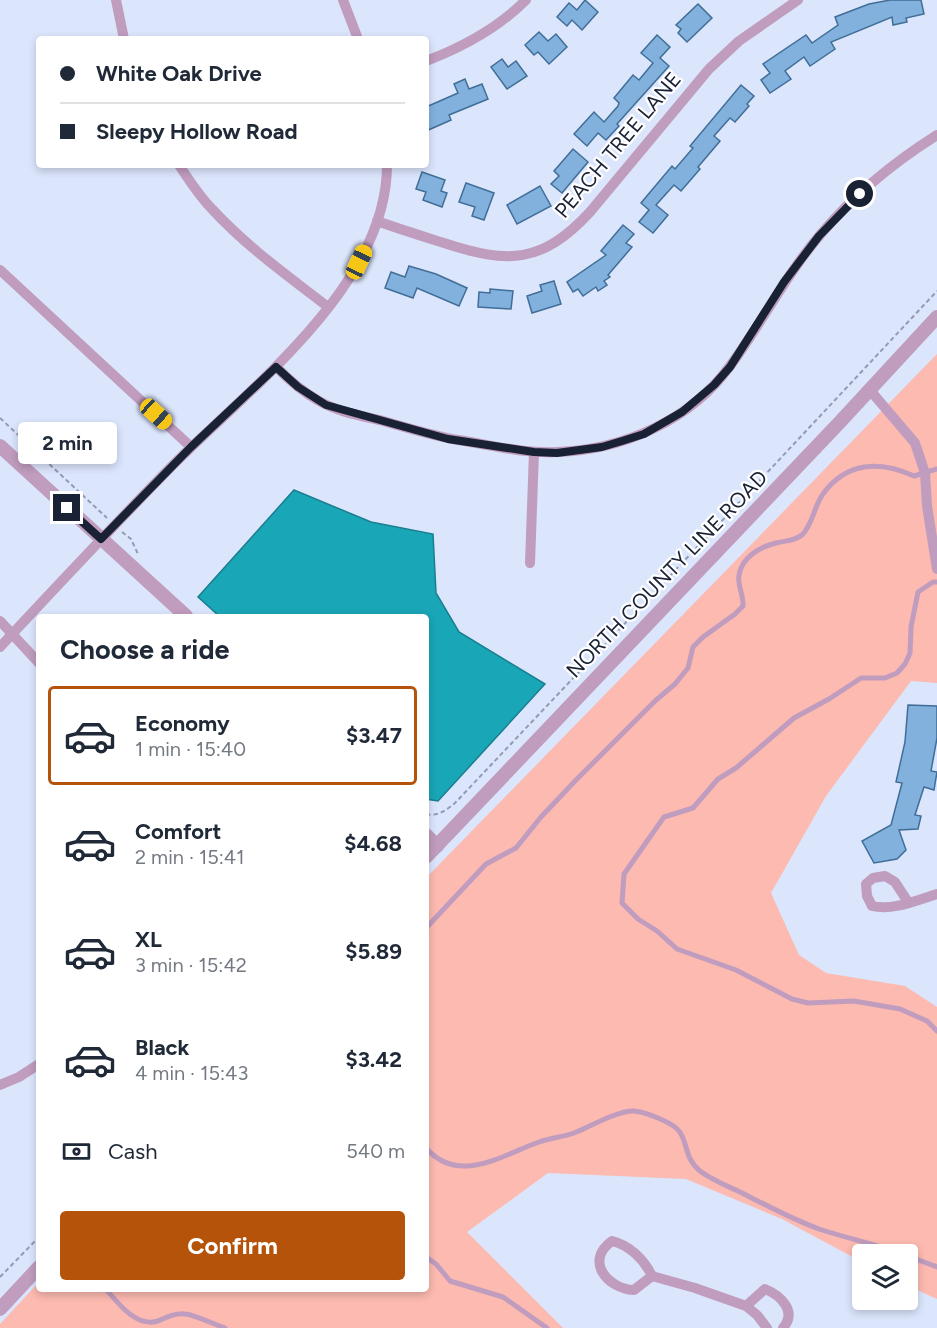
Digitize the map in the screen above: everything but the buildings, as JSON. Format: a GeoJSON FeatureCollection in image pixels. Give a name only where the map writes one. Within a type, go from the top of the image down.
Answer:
{"type":"FeatureCollection","features":[{"type":"Feature","properties":{"kind":"street"},"geometry":{"type":"LineString","coordinates":[[116,0],[123,36]]}},
{"type":"Feature","properties":{"kind":"street"},"geometry":{"type":"LineString","coordinates":[[343,0],[357,36]]}},
{"type":"Feature","properties":{"kind":"street"},"geometry":{"type":"LineString","coordinates":[[429,60],[454,51],[493,28],[526,0]]}},
{"type":"Feature","properties":{"kind":"street","name":"PEACH TREE LANE"},"geometry":{"type":"LineString","coordinates":[[377,221],[464,250],[490,256],[529,254],[552,245],[575,228],[590,212],[716,62],[739,41],[798,0]]}},
{"type":"Feature","properties":{"kind":"street"},"geometry":{"type":"LineString","coordinates":[[276,367],[309,395],[336,409],[448,439],[534,452],[580,451],[622,441],[663,424],[699,399],[730,367],[784,282],[819,236],[873,182],[937,135]]}},
{"type":"Feature","properties":{"kind":"street"},"geometry":{"type":"LineString","coordinates":[[181,168],[210,208],[234,232],[328,308]]}},
{"type":"Feature","properties":{"kind":"street"},"geometry":{"type":"LineString","coordinates":[[0,647],[114,525],[191,447],[276,367],[328,308],[359,262],[377,221],[387,168]]}},
{"type":"Feature","properties":{"kind":"street"},"geometry":{"type":"LineString","coordinates":[[0,270],[191,447]]}},
{"type":"Feature","properties":{"kind":"street","name":"NORTH COUNTY LINE ROAD"},"geometry":{"type":"LineString","coordinates":[[429,854],[937,317]]}},
{"type":"Feature","properties":{"kind":"street"},"geometry":{"type":"LineString","coordinates":[[869,389],[915,443],[925,473],[927,506],[937,569]]}},
{"type":"Feature","properties":{"kind":"street"},"geometry":{"type":"LineString","coordinates":[[0,446],[184,614]]}},
{"type":"Feature","properties":{"kind":"street"},"geometry":{"type":"LineString","coordinates":[[530,563],[534,452]]}},
{"type":"Feature","properties":{"kind":"street"},"geometry":{"type":"LineString","coordinates":[[0,621],[36,660]]}},
{"type":"Feature","properties":{"kind":"street"},"geometry":{"type":"LineString","coordinates":[[429,838],[437,846]]}},
{"type":"Feature","properties":{"kind":"street"},"geometry":{"type":"LineString","coordinates":[[908,902],[937,894]]}},
{"type":"Feature","properties":{"kind":"street"},"geometry":{"type":"LineString","coordinates":[[0,1085],[19,1077],[36,1066]]}},
{"type":"Feature","properties":{"kind":"street"},"geometry":{"type":"LineString","coordinates":[[612,1241],[624,1244],[647,1265],[652,1276],[634,1290],[623,1290],[600,1271],[598,1260],[603,1248],[612,1241]]}},
{"type":"Feature","properties":{"kind":"street"},"geometry":{"type":"LineString","coordinates":[[0,1309],[36,1270]]}},
{"type":"Feature","properties":{"kind":"street"},"geometry":{"type":"LineString","coordinates":[[652,1276],[694,1287],[746,1306],[768,1328]]}},
{"type":"Feature","properties":{"kind":"street"},"geometry":{"type":"LineString","coordinates":[[746,1306],[765,1289],[774,1292],[788,1306],[789,1316],[783,1328]]}},
{"type":"Feature","properties":{"kind":"lane"},"geometry":{"type":"LineString","coordinates":[[429,925],[486,864],[516,848],[569,788],[655,701],[675,684],[688,668],[693,647],[743,606],[744,598],[739,574],[751,554],[776,543],[801,536],[824,494],[842,476],[854,469],[866,465],[901,470],[914,476],[937,469]]}},
{"type":"Feature","properties":{"kind":"lane"},"geometry":{"type":"LineString","coordinates":[[937,582],[933,582],[918,592],[911,627],[910,653],[905,664],[897,673],[885,678],[861,678],[794,718],[736,768],[718,779],[693,808],[664,817],[624,874],[622,903],[638,919],[677,949],[736,970],[792,999],[808,1003],[854,1001],[900,1009],[927,1021],[937,1031]]}},
{"type":"Feature","properties":{"kind":"lane"},"geometry":{"type":"LineString","coordinates":[[429,1151],[440,1160],[453,1165],[486,1164],[540,1141],[573,1133],[608,1118],[633,1111],[663,1120],[679,1131],[691,1160],[699,1170],[711,1177],[758,1202],[820,1229],[875,1244]]}},
{"type":"Feature","properties":{"kind":"lane"},"geometry":{"type":"LineString","coordinates":[[429,1259],[450,1281],[503,1298],[547,1328]]}},
{"type":"Feature","properties":{"kind":"lane"},"geometry":{"type":"LineString","coordinates":[[918,1260],[937,1267]]}},
{"type":"Feature","properties":{"kind":"lane"},"geometry":{"type":"LineString","coordinates":[[109,1292],[130,1315],[142,1322],[156,1322],[175,1314],[188,1314],[225,1328]]}},
{"type":"Feature","properties":{"kind":"path"},"geometry":{"type":"LineString","coordinates":[[429,815],[442,813],[454,803],[719,525],[937,291]]}},
{"type":"Feature","properties":{"kind":"path"},"geometry":{"type":"LineString","coordinates":[[0,418],[99,508],[130,539],[138,553]]}},
{"type":"Feature","properties":{"kind":"path"},"geometry":{"type":"LineString","coordinates":[[0,1277],[36,1240]]}},
{"type":"Feature","properties":{"kind":"shaded area"},"geometry":{"type":"Polygon","coordinates":[[[937,354],[937,683],[911,681],[826,796],[771,893],[799,955],[826,973],[905,986],[937,1007],[937,1299],[918,1290],[918,1244],[852,1244],[852,1257],[782,1219],[686,1179],[548,1173],[467,1232],[563,1328],[0,1328],[0,1324],[36,1285],[36,1292],[429,1292],[429,875],[937,354]]]}},
{"type":"Feature","properties":{"kind":"water"},"geometry":{"type":"Polygon","coordinates":[[[294,490],[371,522],[433,534],[436,593],[459,632],[545,684],[438,801],[429,800],[429,614],[217,614],[198,597],[294,490]]]}},
{"type":"Feature","properties":{"kind":"route"},"geometry":{"type":"LineString","coordinates":[[67,508],[101,539],[191,447],[276,367],[298,387],[326,405],[448,439],[534,452],[557,453],[602,447],[644,434],[682,412],[714,385],[730,367],[784,282],[819,236],[860,194]]}}]}
